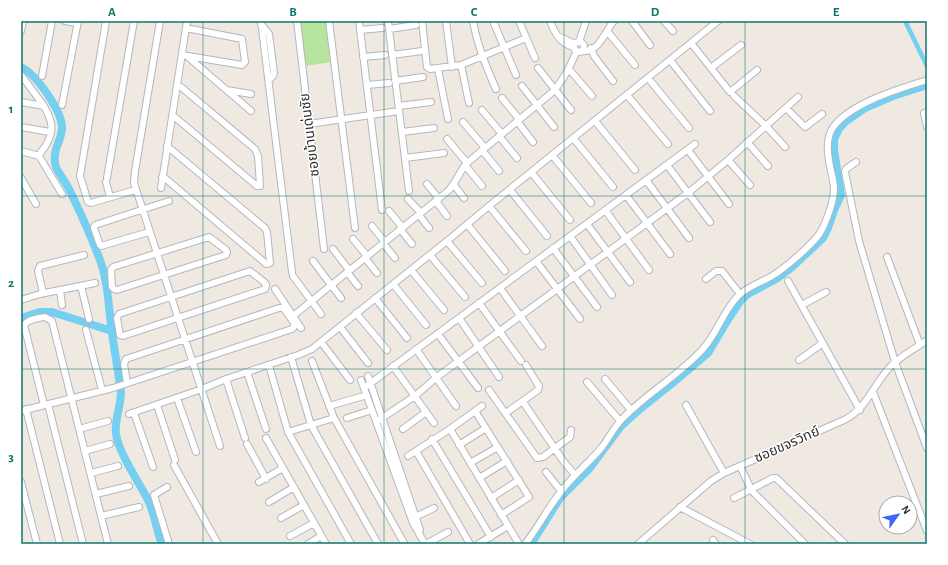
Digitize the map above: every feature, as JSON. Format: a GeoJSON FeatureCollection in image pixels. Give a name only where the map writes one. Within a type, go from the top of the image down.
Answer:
{"type":"FeatureCollection","features":[{"type":"Feature","properties":{"kind":"street"},"geometry":{"type":"LineString","coordinates":[[21,32],[23,21]]}},
{"type":"Feature","properties":{"kind":"street"},"geometry":{"type":"LineString","coordinates":[[42,76],[52,21]]}},
{"type":"Feature","properties":{"kind":"street"},"geometry":{"type":"LineString","coordinates":[[62,105],[78,22],[65,21]]}},
{"type":"Feature","properties":{"kind":"street"},"geometry":{"type":"LineString","coordinates":[[106,21],[80,176],[88,202],[90,203],[135,190]]}},
{"type":"Feature","properties":{"kind":"street"},"geometry":{"type":"LineString","coordinates":[[110,197],[107,180],[134,21]]}},
{"type":"Feature","properties":{"kind":"street"},"geometry":{"type":"LineString","coordinates":[[160,21],[134,177],[135,190],[220,446]]}},
{"type":"Feature","properties":{"kind":"street","name":"ซอยบ้านเด่นชัย"},"geometry":{"type":"LineString","coordinates":[[297,21],[324,249]]}},
{"type":"Feature","properties":{"kind":"street"},"geometry":{"type":"LineString","coordinates":[[329,21],[355,228]]}},
{"type":"Feature","properties":{"kind":"street"},"geometry":{"type":"LineString","coordinates":[[359,21],[382,210]]}},
{"type":"Feature","properties":{"kind":"street"},"geometry":{"type":"LineString","coordinates":[[388,21],[386,28],[392,55],[392,82],[399,109],[409,191]]}},
{"type":"Feature","properties":{"kind":"street"},"geometry":{"type":"LineString","coordinates":[[422,21],[427,67],[429,69],[461,65],[526,38]]}},
{"type":"Feature","properties":{"kind":"street"},"geometry":{"type":"LineString","coordinates":[[446,21],[452,67]]}},
{"type":"Feature","properties":{"kind":"street"},"geometry":{"type":"LineString","coordinates":[[473,21],[482,56],[496,89]]}},
{"type":"Feature","properties":{"kind":"street"},"geometry":{"type":"LineString","coordinates":[[493,21],[516,75]]}},
{"type":"Feature","properties":{"kind":"street"},"geometry":{"type":"LineString","coordinates":[[519,21],[535,58]]}},
{"type":"Feature","properties":{"kind":"street"},"geometry":{"type":"LineString","coordinates":[[550,21],[563,43],[592,49],[613,81]]}},
{"type":"Feature","properties":{"kind":"street"},"geometry":{"type":"LineString","coordinates":[[294,316],[437,200],[454,185],[461,170],[466,164],[555,90],[569,69],[586,21]]}},
{"type":"Feature","properties":{"kind":"street"},"geometry":{"type":"LineString","coordinates":[[592,49],[604,37],[614,21]]}},
{"type":"Feature","properties":{"kind":"street"},"geometry":{"type":"LineString","coordinates":[[632,21],[650,44]]}},
{"type":"Feature","properties":{"kind":"street"},"geometry":{"type":"LineString","coordinates":[[664,21],[673,31]]}},
{"type":"Feature","properties":{"kind":"street"},"geometry":{"type":"LineString","coordinates":[[153,466],[132,414],[226,379],[292,358],[312,349],[552,155],[574,139],[718,21]]}},
{"type":"Feature","properties":{"kind":"street"},"geometry":{"type":"LineString","coordinates":[[261,23],[268,31],[270,38],[274,72],[273,76],[269,80],[292,274],[321,314]]}},
{"type":"Feature","properties":{"kind":"street"},"geometry":{"type":"LineString","coordinates":[[160,188],[177,85],[184,56],[187,24],[242,39],[246,62],[242,65],[184,56]]}},
{"type":"Feature","properties":{"kind":"street"},"geometry":{"type":"LineString","coordinates":[[360,30],[416,25]]}},
{"type":"Feature","properties":{"kind":"street"},"geometry":{"type":"LineString","coordinates":[[607,30],[636,65]]}},
{"type":"Feature","properties":{"kind":"street"},"geometry":{"type":"LineString","coordinates":[[691,43],[730,92],[757,70]]}},
{"type":"Feature","properties":{"kind":"street"},"geometry":{"type":"LineString","coordinates":[[711,68],[741,45]]}},
{"type":"Feature","properties":{"kind":"street"},"geometry":{"type":"LineString","coordinates":[[392,55],[422,51]]}},
{"type":"Feature","properties":{"kind":"street"},"geometry":{"type":"LineString","coordinates":[[363,57],[385,55]]}},
{"type":"Feature","properties":{"kind":"street"},"geometry":{"type":"LineString","coordinates":[[184,56],[251,111]]}},
{"type":"Feature","properties":{"kind":"street"},"geometry":{"type":"LineString","coordinates":[[670,60],[710,110]]}},
{"type":"Feature","properties":{"kind":"street"},"geometry":{"type":"LineString","coordinates":[[461,65],[469,103]]}},
{"type":"Feature","properties":{"kind":"street"},"geometry":{"type":"LineString","coordinates":[[538,68],[571,110]]}},
{"type":"Feature","properties":{"kind":"street"},"geometry":{"type":"LineString","coordinates":[[438,69],[448,119]]}},
{"type":"Feature","properties":{"kind":"street"},"geometry":{"type":"LineString","coordinates":[[569,69],[592,96]]}},
{"type":"Feature","properties":{"kind":"street"},"geometry":{"type":"LineString","coordinates":[[21,75],[44,106],[51,119],[47,143],[39,156]]}},
{"type":"Feature","properties":{"kind":"street"},"geometry":{"type":"LineString","coordinates":[[367,85],[423,77]]}},
{"type":"Feature","properties":{"kind":"street"},"geometry":{"type":"LineString","coordinates":[[648,78],[689,128]]}},
{"type":"Feature","properties":{"kind":"street"},"geometry":{"type":"LineString","coordinates":[[525,544],[561,491],[601,448],[620,421],[631,410],[690,363],[711,338],[731,304],[740,294],[750,286],[778,272],[806,248],[822,230],[834,194],[834,185],[828,160],[828,147],[830,134],[834,126],[852,111],[873,99],[927,80]]}},
{"type":"Feature","properties":{"kind":"street"},"geometry":{"type":"LineString","coordinates":[[172,116],[257,186],[260,186],[258,156],[255,149],[177,85]]}},
{"type":"Feature","properties":{"kind":"street"},"geometry":{"type":"LineString","coordinates":[[522,86],[554,127]]}},
{"type":"Feature","properties":{"kind":"street"},"geometry":{"type":"LineString","coordinates":[[226,90],[251,94]]}},
{"type":"Feature","properties":{"kind":"street"},"geometry":{"type":"LineString","coordinates":[[627,95],[668,144]]}},
{"type":"Feature","properties":{"kind":"street"},"geometry":{"type":"LineString","coordinates":[[734,96],[766,126],[785,147]]}},
{"type":"Feature","properties":{"kind":"street"},"geometry":{"type":"LineString","coordinates":[[379,419],[415,396],[437,377],[591,265],[688,192],[728,160],[798,97]]}},
{"type":"Feature","properties":{"kind":"street"},"geometry":{"type":"LineString","coordinates":[[502,98],[533,142]]}},
{"type":"Feature","properties":{"kind":"street"},"geometry":{"type":"LineString","coordinates":[[21,102],[44,106]]}},
{"type":"Feature","properties":{"kind":"street"},"geometry":{"type":"LineString","coordinates":[[309,124],[371,115],[431,102]]}},
{"type":"Feature","properties":{"kind":"street"},"geometry":{"type":"LineString","coordinates":[[786,108],[805,127],[822,114]]}},
{"type":"Feature","properties":{"kind":"street"},"geometry":{"type":"LineString","coordinates":[[482,110],[516,158]]}},
{"type":"Feature","properties":{"kind":"street"},"geometry":{"type":"LineString","coordinates":[[927,112],[925,112],[923,116],[927,127]]}},
{"type":"Feature","properties":{"kind":"street"},"geometry":{"type":"LineString","coordinates":[[595,121],[635,170]]}},
{"type":"Feature","properties":{"kind":"street"},"geometry":{"type":"LineString","coordinates":[[462,122],[499,171]]}},
{"type":"Feature","properties":{"kind":"street"},"geometry":{"type":"LineString","coordinates":[[21,127],[50,132]]}},
{"type":"Feature","properties":{"kind":"street"},"geometry":{"type":"LineString","coordinates":[[402,132],[434,128]]}},
{"type":"Feature","properties":{"kind":"street"},"geometry":{"type":"LineString","coordinates":[[447,139],[482,186]]}},
{"type":"Feature","properties":{"kind":"street"},"geometry":{"type":"LineString","coordinates":[[574,139],[613,187]]}},
{"type":"Feature","properties":{"kind":"street"},"geometry":{"type":"LineString","coordinates":[[748,142],[768,166]]}},
{"type":"Feature","properties":{"kind":"street"},"geometry":{"type":"LineString","coordinates":[[364,388],[695,144]]}},
{"type":"Feature","properties":{"kind":"street"},"geometry":{"type":"LineString","coordinates":[[162,177],[266,264],[270,263],[267,232],[265,228],[167,146]]}},
{"type":"Feature","properties":{"kind":"street"},"geometry":{"type":"LineString","coordinates":[[688,150],[729,204]]}},
{"type":"Feature","properties":{"kind":"street"},"geometry":{"type":"LineString","coordinates":[[21,151],[39,156],[62,194]]}},
{"type":"Feature","properties":{"kind":"street"},"geometry":{"type":"LineString","coordinates":[[405,158],[444,153]]}},
{"type":"Feature","properties":{"kind":"street"},"geometry":{"type":"LineString","coordinates":[[552,155],[591,203]]}},
{"type":"Feature","properties":{"kind":"street"},"geometry":{"type":"LineString","coordinates":[[728,160],[750,185]]}},
{"type":"Feature","properties":{"kind":"street"},"geometry":{"type":"LineString","coordinates":[[856,162],[846,169],[845,172],[859,241],[895,362],[927,448]]}},
{"type":"Feature","properties":{"kind":"street"},"geometry":{"type":"LineString","coordinates":[[667,165],[710,222]]}},
{"type":"Feature","properties":{"kind":"street"},"geometry":{"type":"LineString","coordinates":[[531,172],[570,220]]}},
{"type":"Feature","properties":{"kind":"street"},"geometry":{"type":"LineString","coordinates":[[21,178],[36,204]]}},
{"type":"Feature","properties":{"kind":"street"},"geometry":{"type":"LineString","coordinates":[[646,180],[689,238]]}},
{"type":"Feature","properties":{"kind":"street"},"geometry":{"type":"LineString","coordinates":[[427,184],[448,216]]}},
{"type":"Feature","properties":{"kind":"street"},"geometry":{"type":"LineString","coordinates":[[454,185],[464,198]]}},
{"type":"Feature","properties":{"kind":"street"},"geometry":{"type":"LineString","coordinates":[[510,190],[547,236]]}},
{"type":"Feature","properties":{"kind":"street"},"geometry":{"type":"LineString","coordinates":[[626,195],[670,254]]}},
{"type":"Feature","properties":{"kind":"street"},"geometry":{"type":"LineString","coordinates":[[408,199],[430,228]]}},
{"type":"Feature","properties":{"kind":"street"},"geometry":{"type":"LineString","coordinates":[[149,232],[101,246],[94,229],[95,225],[169,201]]}},
{"type":"Feature","properties":{"kind":"street"},"geometry":{"type":"LineString","coordinates":[[489,206],[526,251]]}},
{"type":"Feature","properties":{"kind":"street"},"geometry":{"type":"LineString","coordinates":[[605,210],[649,270]]}},
{"type":"Feature","properties":{"kind":"street"},"geometry":{"type":"LineString","coordinates":[[389,211],[412,244]]}},
{"type":"Feature","properties":{"kind":"street"},"geometry":{"type":"LineString","coordinates":[[467,224],[505,271]]}},
{"type":"Feature","properties":{"kind":"street"},"geometry":{"type":"LineString","coordinates":[[587,224],[630,282]]}},
{"type":"Feature","properties":{"kind":"street"},"geometry":{"type":"LineString","coordinates":[[372,226],[395,258]]}},
{"type":"Feature","properties":{"kind":"street"},"geometry":{"type":"LineString","coordinates":[[570,236],[612,295]]}},
{"type":"Feature","properties":{"kind":"street"},"geometry":{"type":"LineString","coordinates":[[209,237],[221,245],[227,252],[226,255],[117,290],[112,287],[111,268],[156,253],[209,237]]}},
{"type":"Feature","properties":{"kind":"street"},"geometry":{"type":"LineString","coordinates":[[353,239],[377,273]]}},
{"type":"Feature","properties":{"kind":"street"},"geometry":{"type":"LineString","coordinates":[[447,241],[482,283]]}},
{"type":"Feature","properties":{"kind":"street"},"geometry":{"type":"LineString","coordinates":[[553,248],[597,307]]}},
{"type":"Feature","properties":{"kind":"street"},"geometry":{"type":"LineString","coordinates":[[333,249],[358,286]]}},
{"type":"Feature","properties":{"kind":"street"},"geometry":{"type":"LineString","coordinates":[[43,293],[38,271],[40,266],[84,255]]}},
{"type":"Feature","properties":{"kind":"street"},"geometry":{"type":"LineString","coordinates":[[430,255],[465,297]]}},
{"type":"Feature","properties":{"kind":"street"},"geometry":{"type":"LineString","coordinates":[[887,257],[920,345]]}},
{"type":"Feature","properties":{"kind":"street"},"geometry":{"type":"LineString","coordinates":[[313,261],[341,298]]}},
{"type":"Feature","properties":{"kind":"street"},"geometry":{"type":"LineString","coordinates":[[536,261],[580,319]]}},
{"type":"Feature","properties":{"kind":"street"},"geometry":{"type":"LineString","coordinates":[[411,270],[444,310]]}},
{"type":"Feature","properties":{"kind":"street"},"geometry":{"type":"LineString","coordinates":[[247,271],[252,272],[266,284],[266,287],[262,290],[123,336],[120,335],[117,318],[119,314],[171,296],[247,271]]}},
{"type":"Feature","properties":{"kind":"street"},"geometry":{"type":"LineString","coordinates":[[706,279],[716,271],[722,271],[740,294]]}},
{"type":"Feature","properties":{"kind":"street"},"geometry":{"type":"LineString","coordinates":[[788,281],[860,410]]}},
{"type":"Feature","properties":{"kind":"street"},"geometry":{"type":"LineString","coordinates":[[21,300],[43,293],[95,284]]}},
{"type":"Feature","properties":{"kind":"street"},"geometry":{"type":"LineString","coordinates":[[393,284],[426,325]]}},
{"type":"Feature","properties":{"kind":"street"},"geometry":{"type":"LineString","coordinates":[[81,286],[89,319]]}},
{"type":"Feature","properties":{"kind":"street"},"geometry":{"type":"LineString","coordinates":[[500,288],[542,346]]}},
{"type":"Feature","properties":{"kind":"street"},"geometry":{"type":"LineString","coordinates":[[275,289],[301,328]]}},
{"type":"Feature","properties":{"kind":"street"},"geometry":{"type":"LineString","coordinates":[[60,290],[62,305]]}},
{"type":"Feature","properties":{"kind":"street"},"geometry":{"type":"LineString","coordinates":[[802,305],[826,292]]}},
{"type":"Feature","properties":{"kind":"street"},"geometry":{"type":"LineString","coordinates":[[375,298],[407,338]]}},
{"type":"Feature","properties":{"kind":"street"},"geometry":{"type":"LineString","coordinates":[[479,303],[539,386],[538,390],[534,394],[506,413]]}},
{"type":"Feature","properties":{"kind":"street"},"geometry":{"type":"LineString","coordinates":[[60,544],[24,410],[113,388],[292,329],[294,327],[294,323],[286,310],[282,307],[126,359],[124,364],[127,383]]}},
{"type":"Feature","properties":{"kind":"street"},"geometry":{"type":"LineString","coordinates":[[356,313],[387,350]]}},
{"type":"Feature","properties":{"kind":"street"},"geometry":{"type":"LineString","coordinates":[[83,544],[24,325],[45,317],[52,321],[108,544]]}},
{"type":"Feature","properties":{"kind":"street"},"geometry":{"type":"LineString","coordinates":[[458,318],[499,377]]}},
{"type":"Feature","properties":{"kind":"street"},"geometry":{"type":"LineString","coordinates":[[340,327],[368,364]]}},
{"type":"Feature","properties":{"kind":"street"},"geometry":{"type":"LineString","coordinates":[[86,330],[102,390]]}},
{"type":"Feature","properties":{"kind":"street"},"geometry":{"type":"LineString","coordinates":[[438,334],[478,388]]}},
{"type":"Feature","properties":{"kind":"street","name":"ซอยขจรวิทย์"},"geometry":{"type":"LineString","coordinates":[[638,544],[711,481],[724,473],[844,420],[860,410],[883,375],[895,362],[927,340]]}},
{"type":"Feature","properties":{"kind":"street"},"geometry":{"type":"LineString","coordinates":[[321,342],[350,380]]}},
{"type":"Feature","properties":{"kind":"street"},"geometry":{"type":"LineString","coordinates":[[799,360],[823,343]]}},
{"type":"Feature","properties":{"kind":"street"},"geometry":{"type":"LineString","coordinates":[[416,349],[456,406]]}},
{"type":"Feature","properties":{"kind":"street"},"geometry":{"type":"LineString","coordinates":[[292,358],[311,425],[378,544]]}},
{"type":"Feature","properties":{"kind":"street"},"geometry":{"type":"LineString","coordinates":[[312,361],[334,418],[403,544]]}},
{"type":"Feature","properties":{"kind":"street"},"geometry":{"type":"LineString","coordinates":[[269,365],[288,432],[351,544]]}},
{"type":"Feature","properties":{"kind":"street"},"geometry":{"type":"LineString","coordinates":[[393,366],[434,423]]}},
{"type":"Feature","properties":{"kind":"street"},"geometry":{"type":"LineString","coordinates":[[247,372],[266,429]]}},
{"type":"Feature","properties":{"kind":"street"},"geometry":{"type":"LineString","coordinates":[[368,376],[379,419],[413,523],[426,544],[448,532]]}},
{"type":"Feature","properties":{"kind":"street"},"geometry":{"type":"LineString","coordinates":[[226,379],[246,441],[266,479]]}},
{"type":"Feature","properties":{"kind":"street"},"geometry":{"type":"LineString","coordinates":[[605,379],[631,410]]}},
{"type":"Feature","properties":{"kind":"street"},"geometry":{"type":"LineString","coordinates":[[361,380],[372,410],[379,419],[421,536]]}},
{"type":"Feature","properties":{"kind":"street"},"geometry":{"type":"LineString","coordinates":[[587,382],[620,421]]}},
{"type":"Feature","properties":{"kind":"street"},"geometry":{"type":"LineString","coordinates":[[490,390],[537,458],[542,457],[570,437],[571,430]]}},
{"type":"Feature","properties":{"kind":"street"},"geometry":{"type":"LineString","coordinates":[[873,392],[927,531]]}},
{"type":"Feature","properties":{"kind":"street"},"geometry":{"type":"LineString","coordinates":[[329,406],[367,395]]}},
{"type":"Feature","properties":{"kind":"street"},"geometry":{"type":"LineString","coordinates":[[177,398],[196,452]]}},
{"type":"Feature","properties":{"kind":"street"},"geometry":{"type":"LineString","coordinates":[[523,402],[575,475]]}},
{"type":"Feature","properties":{"kind":"street"},"geometry":{"type":"LineString","coordinates":[[157,405],[175,462],[218,544]]}},
{"type":"Feature","properties":{"kind":"street"},"geometry":{"type":"LineString","coordinates":[[686,405],[724,473]]}},
{"type":"Feature","properties":{"kind":"street"},"geometry":{"type":"LineString","coordinates":[[408,456],[482,406]]}},
{"type":"Feature","properties":{"kind":"street"},"geometry":{"type":"LineString","coordinates":[[347,418],[372,410]]}},
{"type":"Feature","properties":{"kind":"street"},"geometry":{"type":"LineString","coordinates":[[475,411],[529,497],[501,515]]}},
{"type":"Feature","properties":{"kind":"street"},"geometry":{"type":"LineString","coordinates":[[403,429],[426,412]]}},
{"type":"Feature","properties":{"kind":"street"},"geometry":{"type":"LineString","coordinates":[[288,432],[334,418]]}},
{"type":"Feature","properties":{"kind":"street"},"geometry":{"type":"LineString","coordinates":[[79,429],[108,421]]}},
{"type":"Feature","properties":{"kind":"street"},"geometry":{"type":"LineString","coordinates":[[460,445],[486,428]]}},
{"type":"Feature","properties":{"kind":"street"},"geometry":{"type":"LineString","coordinates":[[450,429],[519,544]]}},
{"type":"Feature","properties":{"kind":"street"},"geometry":{"type":"LineString","coordinates":[[266,438],[326,544]]}},
{"type":"Feature","properties":{"kind":"street"},"geometry":{"type":"LineString","coordinates":[[432,439],[491,537]]}},
{"type":"Feature","properties":{"kind":"street"},"geometry":{"type":"LineString","coordinates":[[85,451],[110,444]]}},
{"type":"Feature","properties":{"kind":"street"},"geometry":{"type":"LineString","coordinates":[[470,463],[498,447]]}},
{"type":"Feature","properties":{"kind":"street"},"geometry":{"type":"LineString","coordinates":[[416,451],[470,544]]}},
{"type":"Feature","properties":{"kind":"street"},"geometry":{"type":"LineString","coordinates":[[479,478],[507,461]]}},
{"type":"Feature","properties":{"kind":"street"},"geometry":{"type":"LineString","coordinates":[[91,473],[118,466]]}},
{"type":"Feature","properties":{"kind":"street"},"geometry":{"type":"LineString","coordinates":[[740,466],[756,496],[805,544]]}},
{"type":"Feature","properties":{"kind":"street"},"geometry":{"type":"LineString","coordinates":[[259,482],[283,468]]}},
{"type":"Feature","properties":{"kind":"street"},"geometry":{"type":"LineString","coordinates":[[546,472],[561,491]]}},
{"type":"Feature","properties":{"kind":"street"},"geometry":{"type":"LineString","coordinates":[[734,498],[773,478],[776,478],[845,544]]}},
{"type":"Feature","properties":{"kind":"street"},"geometry":{"type":"LineString","coordinates":[[491,498],[519,480]]}},
{"type":"Feature","properties":{"kind":"street"},"geometry":{"type":"LineString","coordinates":[[21,482],[36,544]]}},
{"type":"Feature","properties":{"kind":"street"},"geometry":{"type":"LineString","coordinates":[[96,494],[129,486]]}},
{"type":"Feature","properties":{"kind":"street"},"geometry":{"type":"LineString","coordinates":[[168,487],[154,495],[169,544]]}},
{"type":"Feature","properties":{"kind":"street"},"geometry":{"type":"LineString","coordinates":[[269,502],[294,487]]}},
{"type":"Feature","properties":{"kind":"street"},"geometry":{"type":"LineString","coordinates":[[281,518],[304,505]]}},
{"type":"Feature","properties":{"kind":"street"},"geometry":{"type":"LineString","coordinates":[[101,516],[139,507]]}},
{"type":"Feature","properties":{"kind":"street"},"geometry":{"type":"LineString","coordinates":[[680,507],[750,544]]}},
{"type":"Feature","properties":{"kind":"street"},"geometry":{"type":"LineString","coordinates":[[415,517],[434,508]]}},
{"type":"Feature","properties":{"kind":"street"},"geometry":{"type":"LineString","coordinates":[[290,536],[314,523]]}},
{"type":"Feature","properties":{"kind":"street"},"geometry":{"type":"LineString","coordinates":[[478,544],[508,526]]}},
{"type":"Feature","properties":{"kind":"street"},"geometry":{"type":"LineString","coordinates":[[308,544],[321,536]]}},
{"type":"Feature","properties":{"kind":"green space"},"geometry":{"type":"Polygon","coordinates":[[[299,21],[327,21],[332,62],[305,66],[299,21]]]}},
{"type":"Feature","properties":{"kind":"waterway"},"geometry":{"type":"LineString","coordinates":[[905,21],[927,66]]}},
{"type":"Feature","properties":{"kind":"waterway"},"geometry":{"type":"LineString","coordinates":[[21,67],[34,77],[48,94],[61,122],[61,134],[55,151],[56,167],[88,229],[100,259],[106,283],[121,392],[116,434],[125,459],[150,505],[162,544]]}},
{"type":"Feature","properties":{"kind":"waterway"},"geometry":{"type":"LineString","coordinates":[[531,544],[560,498],[589,469],[621,426],[708,353],[741,300],[748,294],[776,279],[791,268],[823,238],[841,195],[834,150],[834,139],[839,129],[845,122],[865,108],[893,96],[927,85]]}},
{"type":"Feature","properties":{"kind":"waterway"},"geometry":{"type":"LineString","coordinates":[[21,318],[40,312],[52,312],[112,331]]}}]}
